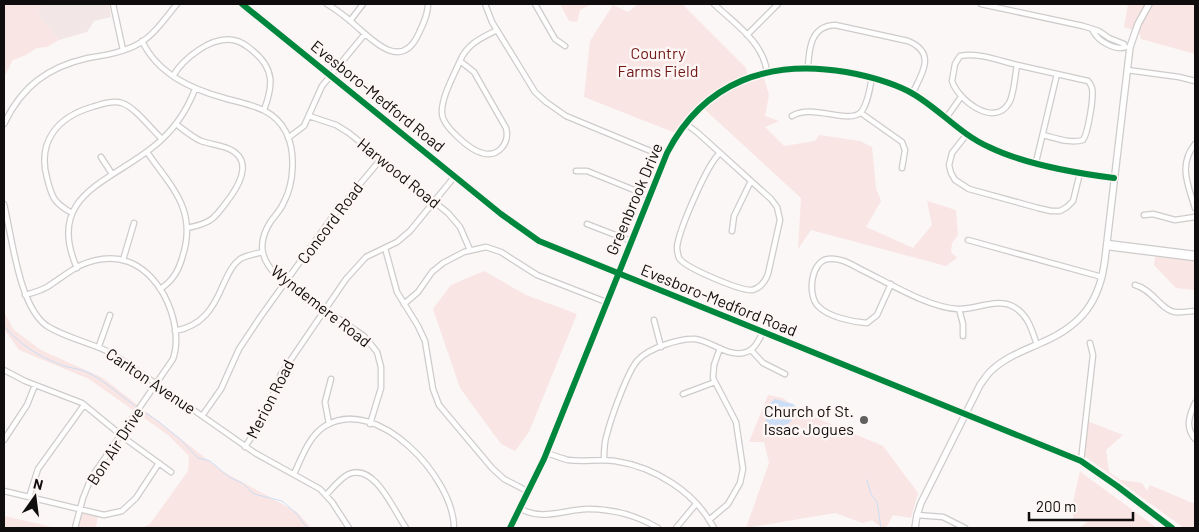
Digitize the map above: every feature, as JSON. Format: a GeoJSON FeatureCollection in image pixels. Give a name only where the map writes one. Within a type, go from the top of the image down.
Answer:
{"type":"FeatureCollection","features":[{"type":"Feature","properties":{"kind":"main road"},"geometry":{"type":"LineString","coordinates":[[916,528],[917,515],[931,481],[980,385],[992,370],[1005,360],[1068,328],[1084,314],[1099,290],[1107,245],[1127,70],[1127,47],[1149,4]]}},
{"type":"Feature","properties":{"kind":"street"},"geometry":{"type":"LineString","coordinates":[[113,4],[123,50]]}},
{"type":"Feature","properties":{"kind":"street"},"geometry":{"type":"LineString","coordinates":[[4,124],[6,112],[18,98],[52,70],[73,62],[123,50],[142,42],[177,4]]}},
{"type":"Feature","properties":{"kind":"street","name":"Evesboro-Medford Road"},"geometry":{"type":"LineString","coordinates":[[242,4],[501,214],[531,236],[547,245],[1081,461],[1172,528]]}},
{"type":"Feature","properties":{"kind":"street"},"geometry":{"type":"LineString","coordinates":[[327,4],[350,21],[364,35],[386,50],[395,52],[405,50],[412,44],[427,12],[428,4]]}},
{"type":"Feature","properties":{"kind":"street"},"geometry":{"type":"LineString","coordinates":[[350,21],[363,4]]}},
{"type":"Feature","properties":{"kind":"street"},"geometry":{"type":"LineString","coordinates":[[485,4],[497,30],[532,88],[553,109],[665,157]]}},
{"type":"Feature","properties":{"kind":"street"},"geometry":{"type":"LineString","coordinates":[[535,4],[556,39],[565,46]]}},
{"type":"Feature","properties":{"kind":"street"},"geometry":{"type":"LineString","coordinates":[[714,4],[747,35],[763,56],[767,72]]}},
{"type":"Feature","properties":{"kind":"street"},"geometry":{"type":"LineString","coordinates":[[747,35],[778,4]]}},
{"type":"Feature","properties":{"kind":"street"},"geometry":{"type":"LineString","coordinates":[[981,4],[1066,22],[1099,32],[1127,47]]}},
{"type":"Feature","properties":{"kind":"street"},"geometry":{"type":"LineString","coordinates":[[808,68],[813,38],[818,31],[826,26],[835,25],[899,39],[915,44],[921,50],[924,58],[924,70],[912,94]]}},
{"type":"Feature","properties":{"kind":"street"},"geometry":{"type":"LineString","coordinates":[[460,61],[471,69],[476,76],[506,128],[508,136],[506,143],[494,153],[478,152],[451,130],[443,120],[442,107],[460,61],[464,52],[470,46],[497,30]]}},
{"type":"Feature","properties":{"kind":"street"},"geometry":{"type":"LineString","coordinates":[[288,138],[301,129],[310,116],[317,94],[364,35]]}},
{"type":"Feature","properties":{"kind":"street"},"geometry":{"type":"LineString","coordinates":[[173,76],[185,60],[204,47],[225,40],[240,42],[259,56],[267,65],[270,93],[264,110]]}},
{"type":"Feature","properties":{"kind":"street","name":"Wyndemere Road"},"geometry":{"type":"LineString","coordinates":[[142,42],[154,60],[173,76],[195,89],[243,102],[264,110],[278,121],[288,138],[292,159],[291,185],[286,200],[266,232],[262,252],[270,268],[286,283],[368,339],[379,356],[381,388],[370,424]]}},
{"type":"Feature","properties":{"kind":"street"},"geometry":{"type":"LineString","coordinates":[[1017,65],[1010,102],[999,112],[991,113],[981,110],[962,97],[952,81],[955,64],[960,56],[967,54],[1017,65],[1088,81],[1092,87],[1088,128],[1083,140],[1077,142],[1043,134]]}},
{"type":"Feature","properties":{"kind":"street","name":"Greenbrook Drive"},"geometry":{"type":"LineString","coordinates":[[510,528],[529,492],[546,453],[665,157],[673,141],[686,124],[699,109],[720,93],[744,80],[767,72],[784,69],[832,70],[872,77],[895,85],[912,94],[987,147],[1080,173],[1114,178]]}},
{"type":"Feature","properties":{"kind":"street"},"geometry":{"type":"LineString","coordinates":[[1127,70],[1195,81]]}},
{"type":"Feature","properties":{"kind":"street"},"geometry":{"type":"LineString","coordinates":[[1036,162],[1057,74]]}},
{"type":"Feature","properties":{"kind":"street"},"geometry":{"type":"LineString","coordinates":[[792,116],[805,112],[824,112],[849,117],[860,113],[865,106],[872,77]]}},
{"type":"Feature","properties":{"kind":"street"},"geometry":{"type":"LineString","coordinates":[[77,268],[68,244],[68,225],[72,213],[88,193],[112,174],[147,152],[162,139],[187,108],[195,89]]}},
{"type":"Feature","properties":{"kind":"street"},"geometry":{"type":"LineString","coordinates":[[946,118],[962,97]]}},
{"type":"Feature","properties":{"kind":"street"},"geometry":{"type":"LineString","coordinates":[[72,213],[61,207],[52,198],[44,164],[44,154],[53,133],[72,114],[104,104],[119,102],[128,106],[162,139]]}},
{"type":"Feature","properties":{"kind":"street"},"geometry":{"type":"LineString","coordinates":[[860,113],[902,142],[905,150],[902,168]]}},
{"type":"Feature","properties":{"kind":"street","name":"Harwood Road"},"geometry":{"type":"LineString","coordinates":[[310,116],[345,130],[434,202],[458,223],[470,250]]}},
{"type":"Feature","properties":{"kind":"street"},"geometry":{"type":"LineString","coordinates":[[176,124],[197,139],[234,152],[239,158],[243,169],[239,184],[215,218],[205,224],[187,228]]}},
{"type":"Feature","properties":{"kind":"street"},"geometry":{"type":"LineString","coordinates":[[686,124],[720,153],[775,202],[779,211],[780,220],[764,283],[758,288],[746,290],[691,268],[680,260],[677,252],[680,238],[700,186],[710,165],[720,153]]}},
{"type":"Feature","properties":{"kind":"street"},"geometry":{"type":"LineString","coordinates":[[967,134],[952,153],[949,165],[950,173],[955,180],[969,190],[1051,211],[1060,211],[1073,201],[1080,173]]}},
{"type":"Feature","properties":{"kind":"street"},"geometry":{"type":"LineString","coordinates":[[1195,144],[1188,155],[1185,168],[1186,180],[1195,208]]}},
{"type":"Feature","properties":{"kind":"street"},"geometry":{"type":"LineString","coordinates":[[147,152],[178,195],[185,214],[187,228],[185,247],[178,268],[169,282],[160,289]]}},
{"type":"Feature","properties":{"kind":"street"},"geometry":{"type":"LineString","coordinates":[[101,157],[112,174]]}},
{"type":"Feature","properties":{"kind":"street","name":"Concord Road"},"geometry":{"type":"LineString","coordinates":[[202,416],[221,389],[239,349],[336,211],[382,159]]}},
{"type":"Feature","properties":{"kind":"street"},"geometry":{"type":"LineString","coordinates":[[576,171],[587,171],[650,196]]}},
{"type":"Feature","properties":{"kind":"street","name":"Merion Road"},"geometry":{"type":"LineString","coordinates":[[245,447],[264,416],[281,374],[346,279],[370,255],[397,242],[410,231],[455,176]]}},
{"type":"Feature","properties":{"kind":"street"},"geometry":{"type":"LineString","coordinates":[[732,231],[734,216],[751,181]]}},
{"type":"Feature","properties":{"kind":"street","name":"Carlton Avenue"},"geometry":{"type":"LineString","coordinates":[[4,204],[25,296],[32,311],[46,325],[64,334],[99,346],[115,355],[245,447],[265,460],[315,486],[326,494],[349,528]]}},
{"type":"Feature","properties":{"kind":"street"},"geometry":{"type":"LineString","coordinates":[[1144,214],[1153,214],[1175,220],[1195,217]]}},
{"type":"Feature","properties":{"kind":"street"},"geometry":{"type":"LineString","coordinates":[[123,260],[134,223]]}},
{"type":"Feature","properties":{"kind":"street"},"geometry":{"type":"LineString","coordinates":[[587,224],[631,241]]}},
{"type":"Feature","properties":{"kind":"street"},"geometry":{"type":"LineString","coordinates":[[4,233],[10,232]]}},
{"type":"Feature","properties":{"kind":"street"},"geometry":{"type":"LineString","coordinates":[[968,240],[1102,277]]}},
{"type":"Feature","properties":{"kind":"street"},"geometry":{"type":"LineString","coordinates":[[1107,245],[1195,254]]}},
{"type":"Feature","properties":{"kind":"street"},"geometry":{"type":"LineString","coordinates":[[1107,245],[1195,258]]}},
{"type":"Feature","properties":{"kind":"street"},"geometry":{"type":"LineString","coordinates":[[404,304],[418,292],[439,265],[470,250],[486,247],[497,250],[537,275],[606,302]]}},
{"type":"Feature","properties":{"kind":"street"},"geometry":{"type":"LineString","coordinates":[[385,248],[395,288],[426,341],[432,383],[439,405],[492,468],[508,482],[529,492]]}},
{"type":"Feature","properties":{"kind":"street"},"geometry":{"type":"LineString","coordinates":[[175,331],[192,327],[200,321],[217,298],[235,264],[245,257],[262,252]]}},
{"type":"Feature","properties":{"kind":"street"},"geometry":{"type":"LineString","coordinates":[[891,284],[877,315],[867,323],[854,322],[836,316],[819,308],[812,299],[811,287],[817,267],[824,260],[831,258],[842,260],[891,284],[933,305],[958,309],[998,303],[1012,306],[1023,314],[1029,322],[1037,345]]}},
{"type":"Feature","properties":{"kind":"street","name":"Bon Air Drive"},"geometry":{"type":"LineString","coordinates":[[25,296],[46,288],[77,268],[99,260],[123,260],[142,268],[160,289],[168,305],[175,331],[176,346],[173,359],[91,478],[75,528]]}},
{"type":"Feature","properties":{"kind":"street"},"geometry":{"type":"LineString","coordinates":[[1135,285],[1148,290],[1172,312],[1195,311]]}},
{"type":"Feature","properties":{"kind":"street"},"geometry":{"type":"LineString","coordinates":[[958,309],[963,324],[963,336]]}},
{"type":"Feature","properties":{"kind":"street"},"geometry":{"type":"LineString","coordinates":[[99,346],[110,315]]}},
{"type":"Feature","properties":{"kind":"street"},"geometry":{"type":"LineString","coordinates":[[654,320],[662,347]]}},
{"type":"Feature","properties":{"kind":"street"},"geometry":{"type":"LineString","coordinates":[[604,460],[607,434],[631,371],[636,362],[644,355],[679,341],[694,339],[741,354],[751,350],[758,343],[763,332]]}},
{"type":"Feature","properties":{"kind":"street"},"geometry":{"type":"LineString","coordinates":[[1081,461],[1093,355],[1090,344]]}},
{"type":"Feature","properties":{"kind":"street"},"geometry":{"type":"LineString","coordinates":[[709,520],[728,504],[740,483],[743,469],[736,422],[715,382],[713,369],[720,348]]}},
{"type":"Feature","properties":{"kind":"street"},"geometry":{"type":"LineString","coordinates":[[751,350],[763,363],[785,374]]}},
{"type":"Feature","properties":{"kind":"street"},"geometry":{"type":"LineString","coordinates":[[4,370],[20,379],[84,405],[171,472]]}},
{"type":"Feature","properties":{"kind":"street"},"geometry":{"type":"LineString","coordinates":[[329,424],[325,402],[331,380]]}},
{"type":"Feature","properties":{"kind":"street"},"geometry":{"type":"LineString","coordinates":[[683,394],[715,382]]}},
{"type":"Feature","properties":{"kind":"street"},"geometry":{"type":"LineString","coordinates":[[4,440],[27,405],[35,385]]}},
{"type":"Feature","properties":{"kind":"street"},"geometry":{"type":"LineString","coordinates":[[1195,403],[1188,423],[1195,439]]}},
{"type":"Feature","properties":{"kind":"street"},"geometry":{"type":"LineString","coordinates":[[29,497],[38,469],[84,405]]}},
{"type":"Feature","properties":{"kind":"street"},"geometry":{"type":"LineString","coordinates":[[294,474],[314,436],[329,424],[339,420],[352,419],[370,424],[388,431],[401,439],[434,474],[449,500],[454,518],[454,528]]}},
{"type":"Feature","properties":{"kind":"street"},"geometry":{"type":"LineString","coordinates":[[546,453],[568,460],[604,460],[638,466],[678,487],[696,504],[714,528]]}},
{"type":"Feature","properties":{"kind":"street"},"geometry":{"type":"LineString","coordinates":[[4,491],[104,515],[122,511],[136,498],[160,464]]}},
{"type":"Feature","properties":{"kind":"street"},"geometry":{"type":"LineString","coordinates":[[326,494],[348,475],[360,472],[368,474],[378,484],[406,528]]}},
{"type":"Feature","properties":{"kind":"street"},"geometry":{"type":"LineString","coordinates":[[676,528],[696,504]]}},
{"type":"Feature","properties":{"kind":"street"},"geometry":{"type":"LineString","coordinates":[[520,508],[528,513],[539,515],[582,509],[613,510],[632,515],[658,528]]}},
{"type":"Feature","properties":{"kind":"street"},"geometry":{"type":"LineString","coordinates":[[917,515],[944,516],[965,528]]}},
{"type":"Feature","properties":{"kind":"shaded area"},"geometry":{"type":"Polygon","coordinates":[[[42,4],[109,4],[111,17],[94,21],[87,32],[59,40],[38,14],[42,4]]]}},
{"type":"Feature","properties":{"kind":"green space"},"geometry":{"type":"Polygon","coordinates":[[[4,4],[42,4],[38,14],[59,40],[47,47],[37,48],[13,60],[4,77],[4,4]]]}},
{"type":"Feature","properties":{"kind":"green space"},"geometry":{"type":"Polygon","coordinates":[[[560,4],[590,5],[580,10],[577,22],[569,21],[560,4]]]}},
{"type":"Feature","properties":{"kind":"green space","name":"Country Farms Field"},"geometry":{"type":"Polygon","coordinates":[[[638,4],[682,4],[746,68],[748,78],[763,75],[769,95],[765,116],[779,121],[765,127],[784,146],[815,141],[819,135],[860,141],[872,147],[876,188],[881,201],[866,227],[913,248],[932,225],[927,201],[956,210],[958,235],[952,243],[951,252],[957,258],[946,266],[811,230],[798,249],[801,198],[702,107],[678,134],[584,97],[590,41],[613,5],[628,12],[638,4]]]}},
{"type":"Feature","properties":{"kind":"green space"},"geometry":{"type":"Polygon","coordinates":[[[1128,4],[1195,4],[1195,54],[1141,39],[1139,32],[1124,27],[1128,4]]]}},
{"type":"Feature","properties":{"kind":"green space"},"geometry":{"type":"Polygon","coordinates":[[[1156,252],[1195,257],[1195,290],[1176,288],[1154,265],[1156,252]]]}},
{"type":"Feature","properties":{"kind":"green space"},"geometry":{"type":"Polygon","coordinates":[[[484,271],[526,295],[577,314],[529,432],[515,451],[501,444],[460,388],[433,309],[451,285],[484,271]]]}},
{"type":"Feature","properties":{"kind":"green space"},"geometry":{"type":"Polygon","coordinates":[[[4,312],[14,330],[41,350],[103,378],[222,471],[297,512],[311,528],[142,528],[150,524],[188,471],[189,456],[168,435],[89,379],[19,350],[4,329],[4,312]]]}},
{"type":"Feature","properties":{"kind":"green space"},"geometry":{"type":"Polygon","coordinates":[[[768,395],[783,398],[798,410],[883,446],[918,493],[911,518],[893,515],[886,528],[882,528],[872,520],[863,523],[835,513],[746,528],[769,463],[764,442],[749,442],[768,395]]]}},
{"type":"Feature","properties":{"kind":"green space"},"geometry":{"type":"Polygon","coordinates":[[[1087,421],[1123,435],[1106,450],[1109,472],[1121,480],[1142,483],[1147,491],[1150,485],[1195,504],[1195,528],[1184,528],[1083,455],[1087,421]]]}},
{"type":"Feature","properties":{"kind":"green space"},"geometry":{"type":"Polygon","coordinates":[[[1080,471],[1157,528],[1079,528],[1088,522],[1073,519],[1073,502],[1080,471]]]}},
{"type":"Feature","properties":{"kind":"green space"},"geometry":{"type":"Polygon","coordinates":[[[80,510],[98,514],[96,528],[76,528],[80,510]]]}},
{"type":"Feature","properties":{"kind":"green space"},"geometry":{"type":"Polygon","coordinates":[[[4,516],[57,528],[4,528],[4,516]]]}},
{"type":"Feature","properties":{"kind":"water"},"geometry":{"type":"Polygon","coordinates":[[[775,399],[793,404],[796,407],[793,417],[788,424],[780,428],[770,428],[765,423],[771,402],[775,399]]]}},
{"type":"Feature","properties":{"kind":"waterway"},"geometry":{"type":"LineString","coordinates":[[4,326],[17,339],[39,355],[55,363],[87,372],[107,384],[138,408]]}},
{"type":"Feature","properties":{"kind":"waterway"},"geometry":{"type":"LineString","coordinates":[[141,410],[181,440],[198,458],[210,461],[229,477],[242,483],[254,494],[282,501],[296,513],[307,528]]}},
{"type":"Feature","properties":{"kind":"waterway"},"geometry":{"type":"LineString","coordinates":[[867,480],[871,494],[877,502],[881,528]]}},
{"type":"Feature","properties":{"kind":"cycle path"},"geometry":{"type":"LineString","coordinates":[[242,4],[501,214],[539,241],[1081,461],[1172,528]]}},
{"type":"Feature","properties":{"kind":"cycle path"},"geometry":{"type":"LineString","coordinates":[[510,528],[544,459],[667,153],[682,128],[700,108],[720,92],[742,81],[766,73],[791,69],[818,69],[862,75],[900,87],[919,97],[968,135],[1003,153],[1050,167],[1114,178]]}},
{"type":"Feature","properties":{"kind":"place","name":"Church of St. Issac Jogues"},"geometry":{"type":"Point","coordinates":[864,420]}}]}
